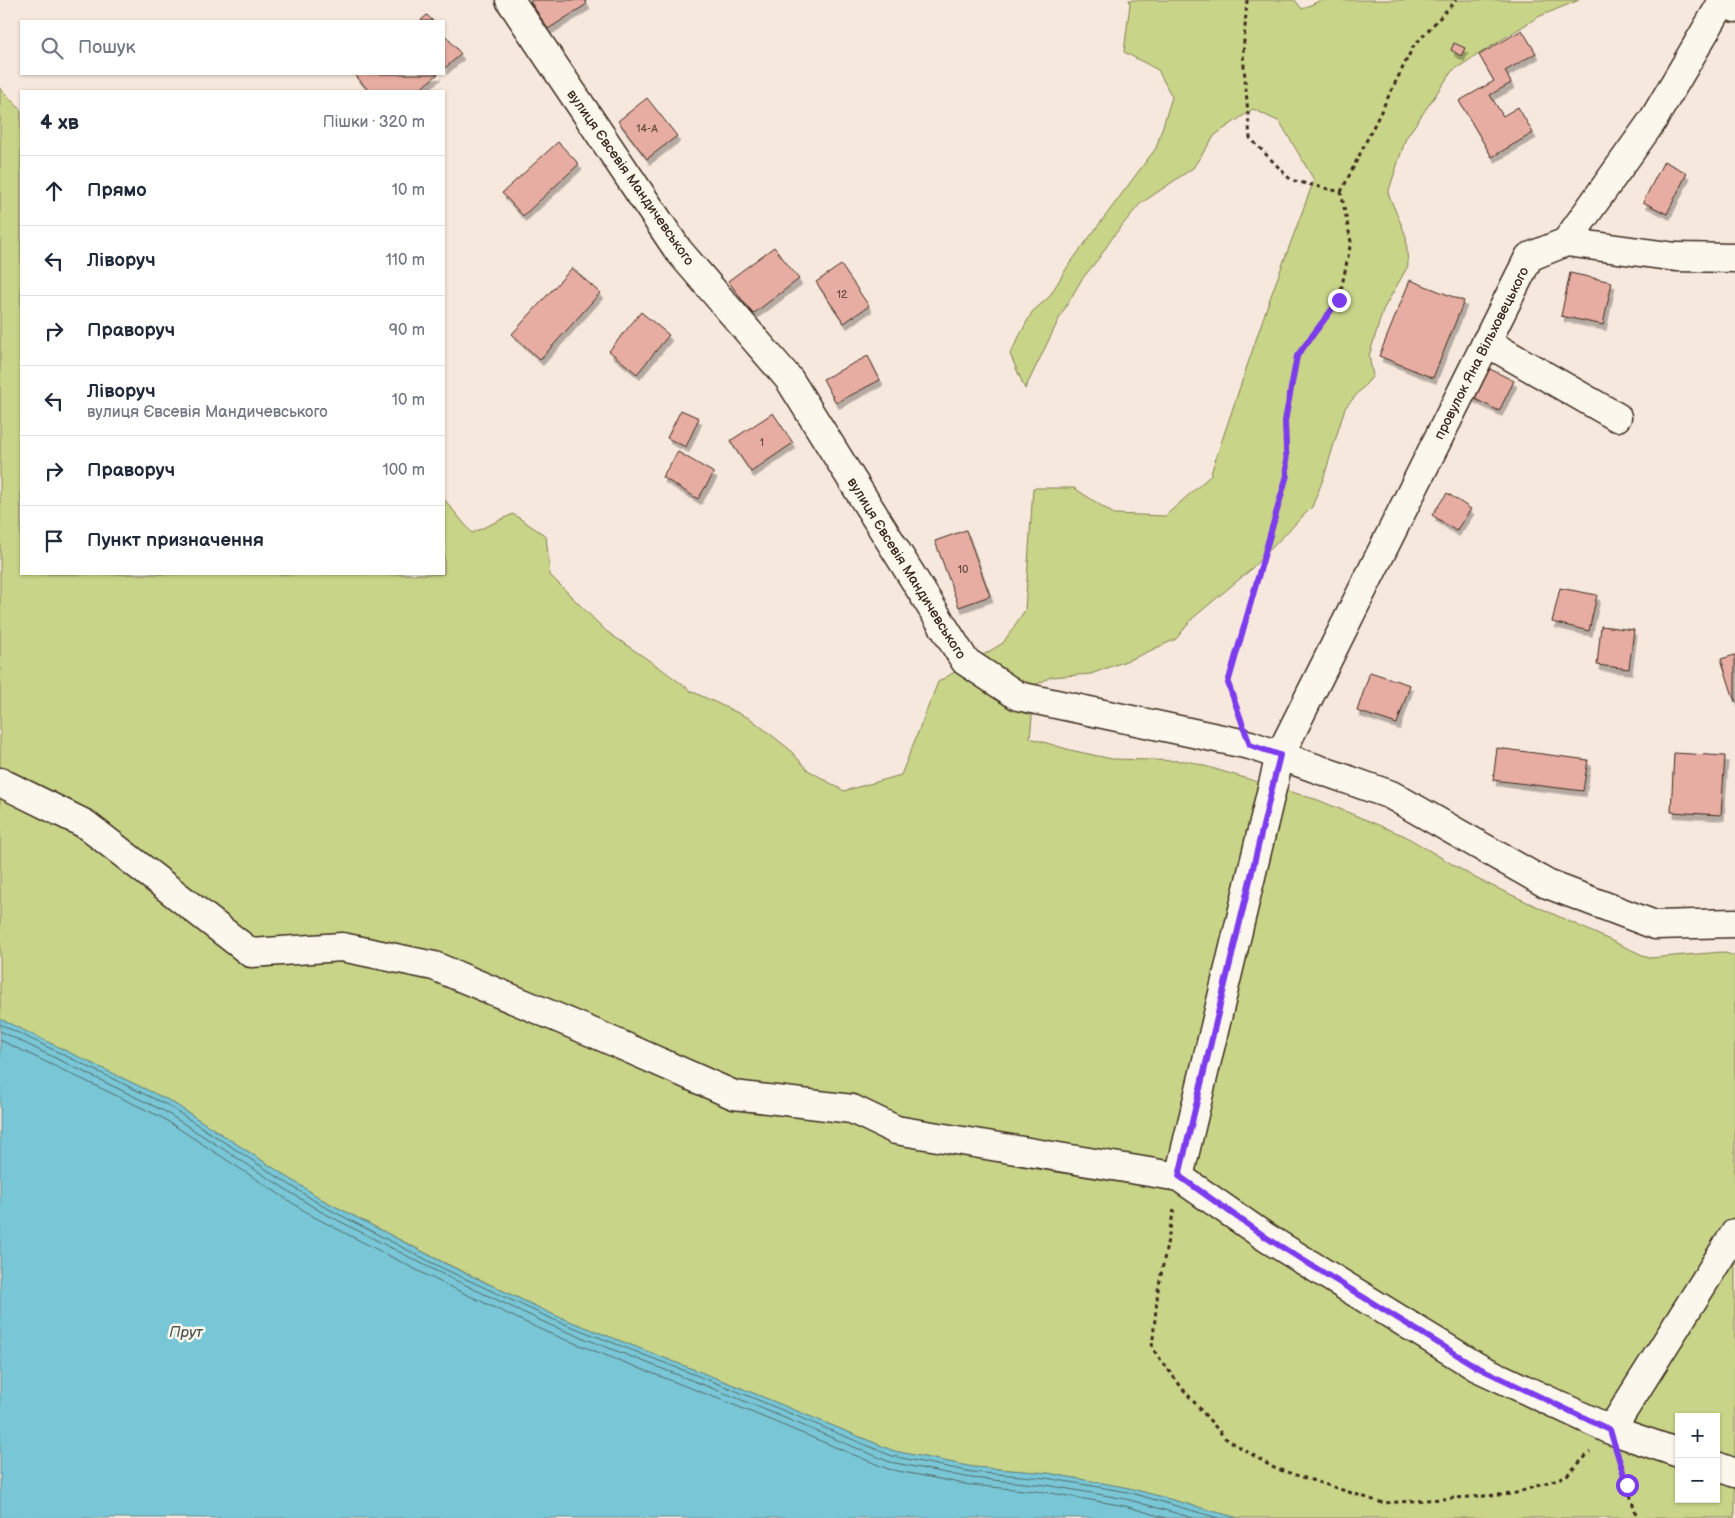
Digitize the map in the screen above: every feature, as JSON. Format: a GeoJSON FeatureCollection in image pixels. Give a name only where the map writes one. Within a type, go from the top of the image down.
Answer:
{"type":"FeatureCollection","features":[{"type":"Feature","properties":{"kind":"street","name":"вулиця Євсевія Мандичевського"},"geometry":{"type":"LineString","coordinates":[[510,0],[678,250],[789,379],[965,661],[1018,696],[1250,745],[1391,795],[1547,884],[1655,925],[1735,923]]}},
{"type":"Feature","properties":{"kind":"street"},"geometry":{"type":"LineString","coordinates":[[1735,8],[1723,1],[1653,120],[1566,242],[1676,257],[1735,258]]}},
{"type":"Feature","properties":{"kind":"street","name":"провулок Яна Вільховецького"},"geometry":{"type":"LineString","coordinates":[[1179,1176],[1280,755],[1529,257],[1566,242]]}},
{"type":"Feature","properties":{"kind":"street"},"geometry":{"type":"LineString","coordinates":[[1486,342],[1618,417]]}},
{"type":"Feature","properties":{"kind":"street"},"geometry":{"type":"LineString","coordinates":[[0,782],[85,824],[251,953],[342,947],[434,966],[596,1034],[734,1095],[852,1109],[896,1130],[1179,1176],[1267,1238],[1477,1367],[1610,1430],[1675,1452]]}},
{"type":"Feature","properties":{"kind":"street"},"geometry":{"type":"LineString","coordinates":[[1610,1430],[1735,1233]]}},
{"type":"Feature","properties":{"kind":"street"},"geometry":{"type":"LineString","coordinates":[[1720,1467],[1735,1473]]}},
{"type":"Feature","properties":{"kind":"path"},"geometry":{"type":"LineString","coordinates":[[1246,0],[1242,54],[1250,138],[1291,180],[1341,192]]}},
{"type":"Feature","properties":{"kind":"path"},"geometry":{"type":"LineString","coordinates":[[1250,745],[1228,683],[1287,475],[1285,421],[1297,356],[1339,300],[1351,242],[1341,192],[1413,47],[1456,0]]}},
{"type":"Feature","properties":{"kind":"path"},"geometry":{"type":"LineString","coordinates":[[1179,1176],[1172,1226],[1158,1290],[1152,1348],[1182,1388],[1225,1438],[1274,1468],[1384,1503],[1513,1494],[1566,1476],[1610,1430],[1637,1518]]}},
{"type":"Feature","properties":{"kind":"green space"},"geometry":{"type":"Polygon","coordinates":[[[1129,0],[1295,0],[1302,9],[1321,0],[1579,0],[1538,17],[1452,71],[1406,138],[1388,193],[1406,236],[1408,266],[1383,310],[1369,356],[1373,376],[1345,408],[1324,477],[1312,507],[1248,572],[1193,618],[1176,639],[1134,658],[1091,674],[1051,677],[1035,685],[1030,738],[1070,750],[1112,759],[1188,761],[1318,800],[1405,836],[1477,879],[1649,958],[1722,952],[1735,956],[1735,1518],[1238,1518],[1129,1488],[1047,1473],[973,1467],[894,1451],[736,1386],[554,1315],[445,1263],[323,1200],[170,1101],[0,1019],[0,88],[20,109],[20,575],[445,575],[445,500],[472,533],[513,514],[546,536],[550,575],[606,631],[691,691],[751,719],[788,748],[808,770],[844,791],[901,775],[938,682],[1003,643],[1025,610],[1033,488],[1074,488],[1114,514],[1165,516],[1210,476],[1269,301],[1314,180],[1280,122],[1253,109],[1215,135],[1193,168],[1140,204],[1082,279],[1061,315],[1025,389],[1010,354],[1032,312],[1049,297],[1068,266],[1156,148],[1172,97],[1158,70],[1124,52],[1129,0]]]}},
{"type":"Feature","properties":{"kind":"water","name":"Прут"},"geometry":{"type":"Polygon","coordinates":[[[0,1019],[170,1101],[323,1200],[444,1263],[554,1315],[736,1386],[894,1451],[973,1467],[1047,1473],[1129,1488],[1238,1518],[0,1518],[0,1019]]]}},
{"type":"Feature","properties":{"kind":"building"},"geometry":{"type":"Polygon","coordinates":[[[585,0],[587,4],[548,29],[530,1],[585,0]]]}},
{"type":"Feature","properties":{"kind":"building"},"geometry":{"type":"Polygon","coordinates":[[[427,15],[432,20],[421,20],[427,15]]]}},
{"type":"Feature","properties":{"kind":"building"},"geometry":{"type":"Polygon","coordinates":[[[1522,30],[1536,53],[1505,71],[1511,83],[1490,95],[1503,116],[1518,107],[1533,133],[1492,157],[1459,101],[1494,81],[1479,55],[1522,30]]]}},
{"type":"Feature","properties":{"kind":"building"},"geometry":{"type":"Polygon","coordinates":[[[445,35],[461,54],[445,68],[445,35]]]}},
{"type":"Feature","properties":{"kind":"building"},"geometry":{"type":"Polygon","coordinates":[[[1454,43],[1465,48],[1461,56],[1451,50],[1454,43]]]}},
{"type":"Feature","properties":{"kind":"building"},"geometry":{"type":"Polygon","coordinates":[[[437,75],[419,90],[368,90],[356,76],[437,75]]]}},
{"type":"Feature","properties":{"kind":"building"},"geometry":{"type":"Polygon","coordinates":[[[647,98],[677,136],[647,159],[618,121],[647,98]]]}},
{"type":"Feature","properties":{"kind":"building"},"geometry":{"type":"Polygon","coordinates":[[[558,142],[579,164],[523,216],[502,193],[558,142]]]}},
{"type":"Feature","properties":{"kind":"building"},"geometry":{"type":"Polygon","coordinates":[[[1664,161],[1687,173],[1667,214],[1643,202],[1664,161]]]}},
{"type":"Feature","properties":{"kind":"building"},"geometry":{"type":"Polygon","coordinates":[[[774,247],[799,279],[753,314],[728,281],[774,247]]]}},
{"type":"Feature","properties":{"kind":"building"},"geometry":{"type":"Polygon","coordinates":[[[841,265],[869,306],[844,323],[816,282],[841,265]]]}},
{"type":"Feature","properties":{"kind":"building"},"geometry":{"type":"Polygon","coordinates":[[[572,268],[600,293],[540,360],[512,334],[572,268]]]}},
{"type":"Feature","properties":{"kind":"building"},"geometry":{"type":"Polygon","coordinates":[[[1570,273],[1612,282],[1603,325],[1561,316],[1570,273]]]}},
{"type":"Feature","properties":{"kind":"building"},"geometry":{"type":"Polygon","coordinates":[[[1410,280],[1464,301],[1433,378],[1379,356],[1410,280]]]}},
{"type":"Feature","properties":{"kind":"building"},"geometry":{"type":"Polygon","coordinates":[[[641,312],[669,335],[637,374],[609,351],[641,312]]]}},
{"type":"Feature","properties":{"kind":"building"},"geometry":{"type":"Polygon","coordinates":[[[868,356],[880,380],[836,403],[823,379],[868,356]]]}},
{"type":"Feature","properties":{"kind":"building"},"geometry":{"type":"Polygon","coordinates":[[[1486,367],[1514,381],[1499,411],[1471,397],[1486,367]]]}},
{"type":"Feature","properties":{"kind":"building"},"geometry":{"type":"Polygon","coordinates":[[[681,410],[699,418],[686,447],[667,438],[681,410]]]}},
{"type":"Feature","properties":{"kind":"building"},"geometry":{"type":"Polygon","coordinates":[[[773,413],[793,443],[751,472],[730,441],[773,413]]]}},
{"type":"Feature","properties":{"kind":"building"},"geometry":{"type":"Polygon","coordinates":[[[678,452],[714,473],[698,499],[662,477],[678,452]]]}},
{"type":"Feature","properties":{"kind":"building"},"geometry":{"type":"Polygon","coordinates":[[[1447,493],[1471,509],[1456,531],[1432,515],[1447,493]]]}},
{"type":"Feature","properties":{"kind":"building"},"geometry":{"type":"Polygon","coordinates":[[[966,530],[990,596],[959,607],[935,541],[966,530]]]}},
{"type":"Feature","properties":{"kind":"building"},"geometry":{"type":"Polygon","coordinates":[[[1560,588],[1597,595],[1589,631],[1552,622],[1560,588]]]}},
{"type":"Feature","properties":{"kind":"building"},"geometry":{"type":"Polygon","coordinates":[[[1601,626],[1634,630],[1629,669],[1597,665],[1601,626]]]}},
{"type":"Feature","properties":{"kind":"building"},"geometry":{"type":"Polygon","coordinates":[[[1735,655],[1735,702],[1721,659],[1735,655]]]}},
{"type":"Feature","properties":{"kind":"building"},"geometry":{"type":"Polygon","coordinates":[[[1370,672],[1410,685],[1397,724],[1357,711],[1370,672]]]}},
{"type":"Feature","properties":{"kind":"building"},"geometry":{"type":"Polygon","coordinates":[[[1497,748],[1588,760],[1583,791],[1493,780],[1497,748]]]}},
{"type":"Feature","properties":{"kind":"building"},"geometry":{"type":"Polygon","coordinates":[[[1674,753],[1725,756],[1721,815],[1671,812],[1674,753]]]}},
{"type":"Feature","properties":{"kind":"route"},"geometry":{"type":"LineString","coordinates":[[1339,300],[1297,356],[1285,421],[1287,475],[1228,683],[1250,745],[1280,755],[1179,1176],[1267,1238],[1477,1367],[1610,1430],[1627,1485]]}}]}
